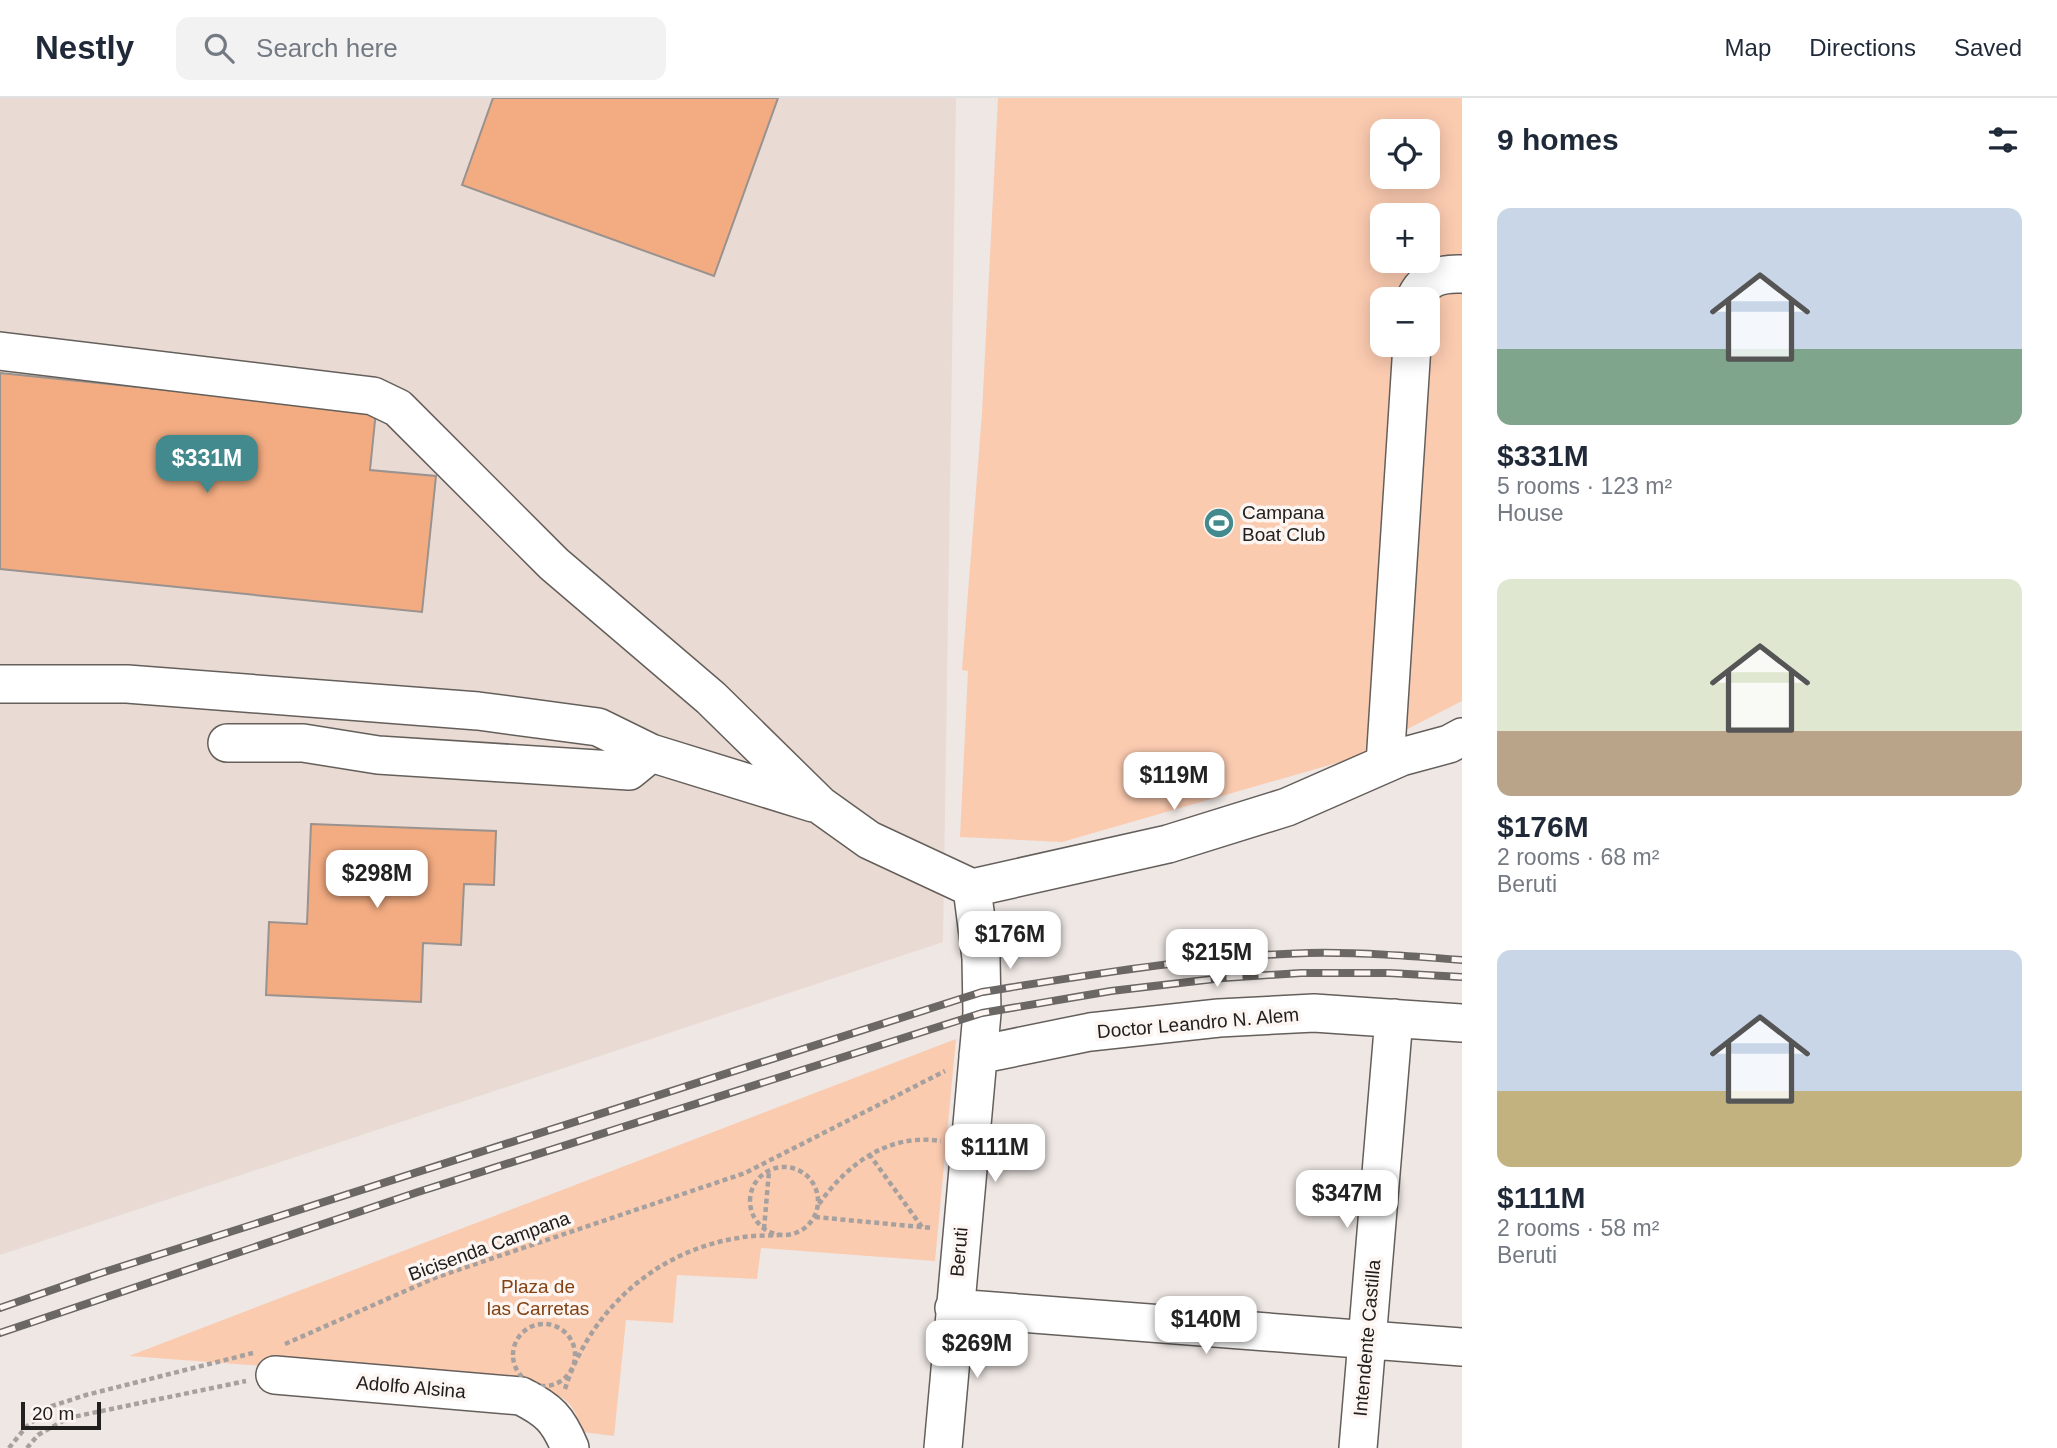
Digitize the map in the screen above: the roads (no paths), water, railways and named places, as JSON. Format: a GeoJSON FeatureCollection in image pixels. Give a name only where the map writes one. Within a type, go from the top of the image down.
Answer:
{"type":"FeatureCollection","features":[{"type":"Feature","properties":{"kind":"street"},"geometry":{"type":"LineString","coordinates":[[1421,287],[1430,279],[1444,273],[1462,274]]}},
{"type":"Feature","properties":{"kind":"street"},"geometry":{"type":"LineString","coordinates":[[0,351],[373,396],[387,401],[398,408],[471,479],[554,564],[711,698],[820,805],[869,840],[972,888],[1168,844],[1287,807],[1385,764],[1458,741]]}},
{"type":"Feature","properties":{"kind":"street"},"geometry":{"type":"LineString","coordinates":[[1385,764],[1411,357]]}},
{"type":"Feature","properties":{"kind":"street"},"geometry":{"type":"LineString","coordinates":[[0,684],[127,684],[478,711],[598,727],[650,753],[820,805]]}},
{"type":"Feature","properties":{"kind":"street"},"geometry":{"type":"LineString","coordinates":[[227,743],[303,743],[378,755],[629,771],[650,753]]}},
{"type":"Feature","properties":{"kind":"street","name":"Beruti"},"geometry":{"type":"LineString","coordinates":[[943,1448],[982,1013],[981,958],[972,888]]}},
{"type":"Feature","properties":{"kind":"street","name":"Doctor Leandro N. Alem"},"geometry":{"type":"LineString","coordinates":[[978,1055],[1090,1032],[1219,1018],[1314,1013],[1462,1023]]}},
{"type":"Feature","properties":{"kind":"street","name":"Intendente Castilla"},"geometry":{"type":"LineString","coordinates":[[1358,1448],[1394,1018]]}},
{"type":"Feature","properties":{"kind":"street"},"geometry":{"type":"LineString","coordinates":[[954,1308],[1462,1347]]}},
{"type":"Feature","properties":{"kind":"street","name":"Adolfo Alsina"},"geometry":{"type":"LineString","coordinates":[[270,1358],[521,1396],[557,1425]]}},
{"type":"Feature","properties":{"kind":"railway"},"geometry":{"type":"LineString","coordinates":[[0,1308],[98,1274],[982,992],[1144,967],[1267,955],[1346,953],[1462,960]]}},
{"type":"Feature","properties":{"kind":"railway"},"geometry":{"type":"LineString","coordinates":[[0,1333],[418,1192],[982,1013],[1111,991],[1223,978],[1301,973],[1389,973],[1462,977]]}},
{"type":"Feature","properties":{"kind":"place","name":"Campana Boat Club"},"geometry":{"type":"Point","coordinates":[1219,523]}},
{"type":"Feature","properties":{"kind":"park label","name":"Plaza de las Carretas"},"geometry":{"type":"Point","coordinates":[538,1297]}}]}
